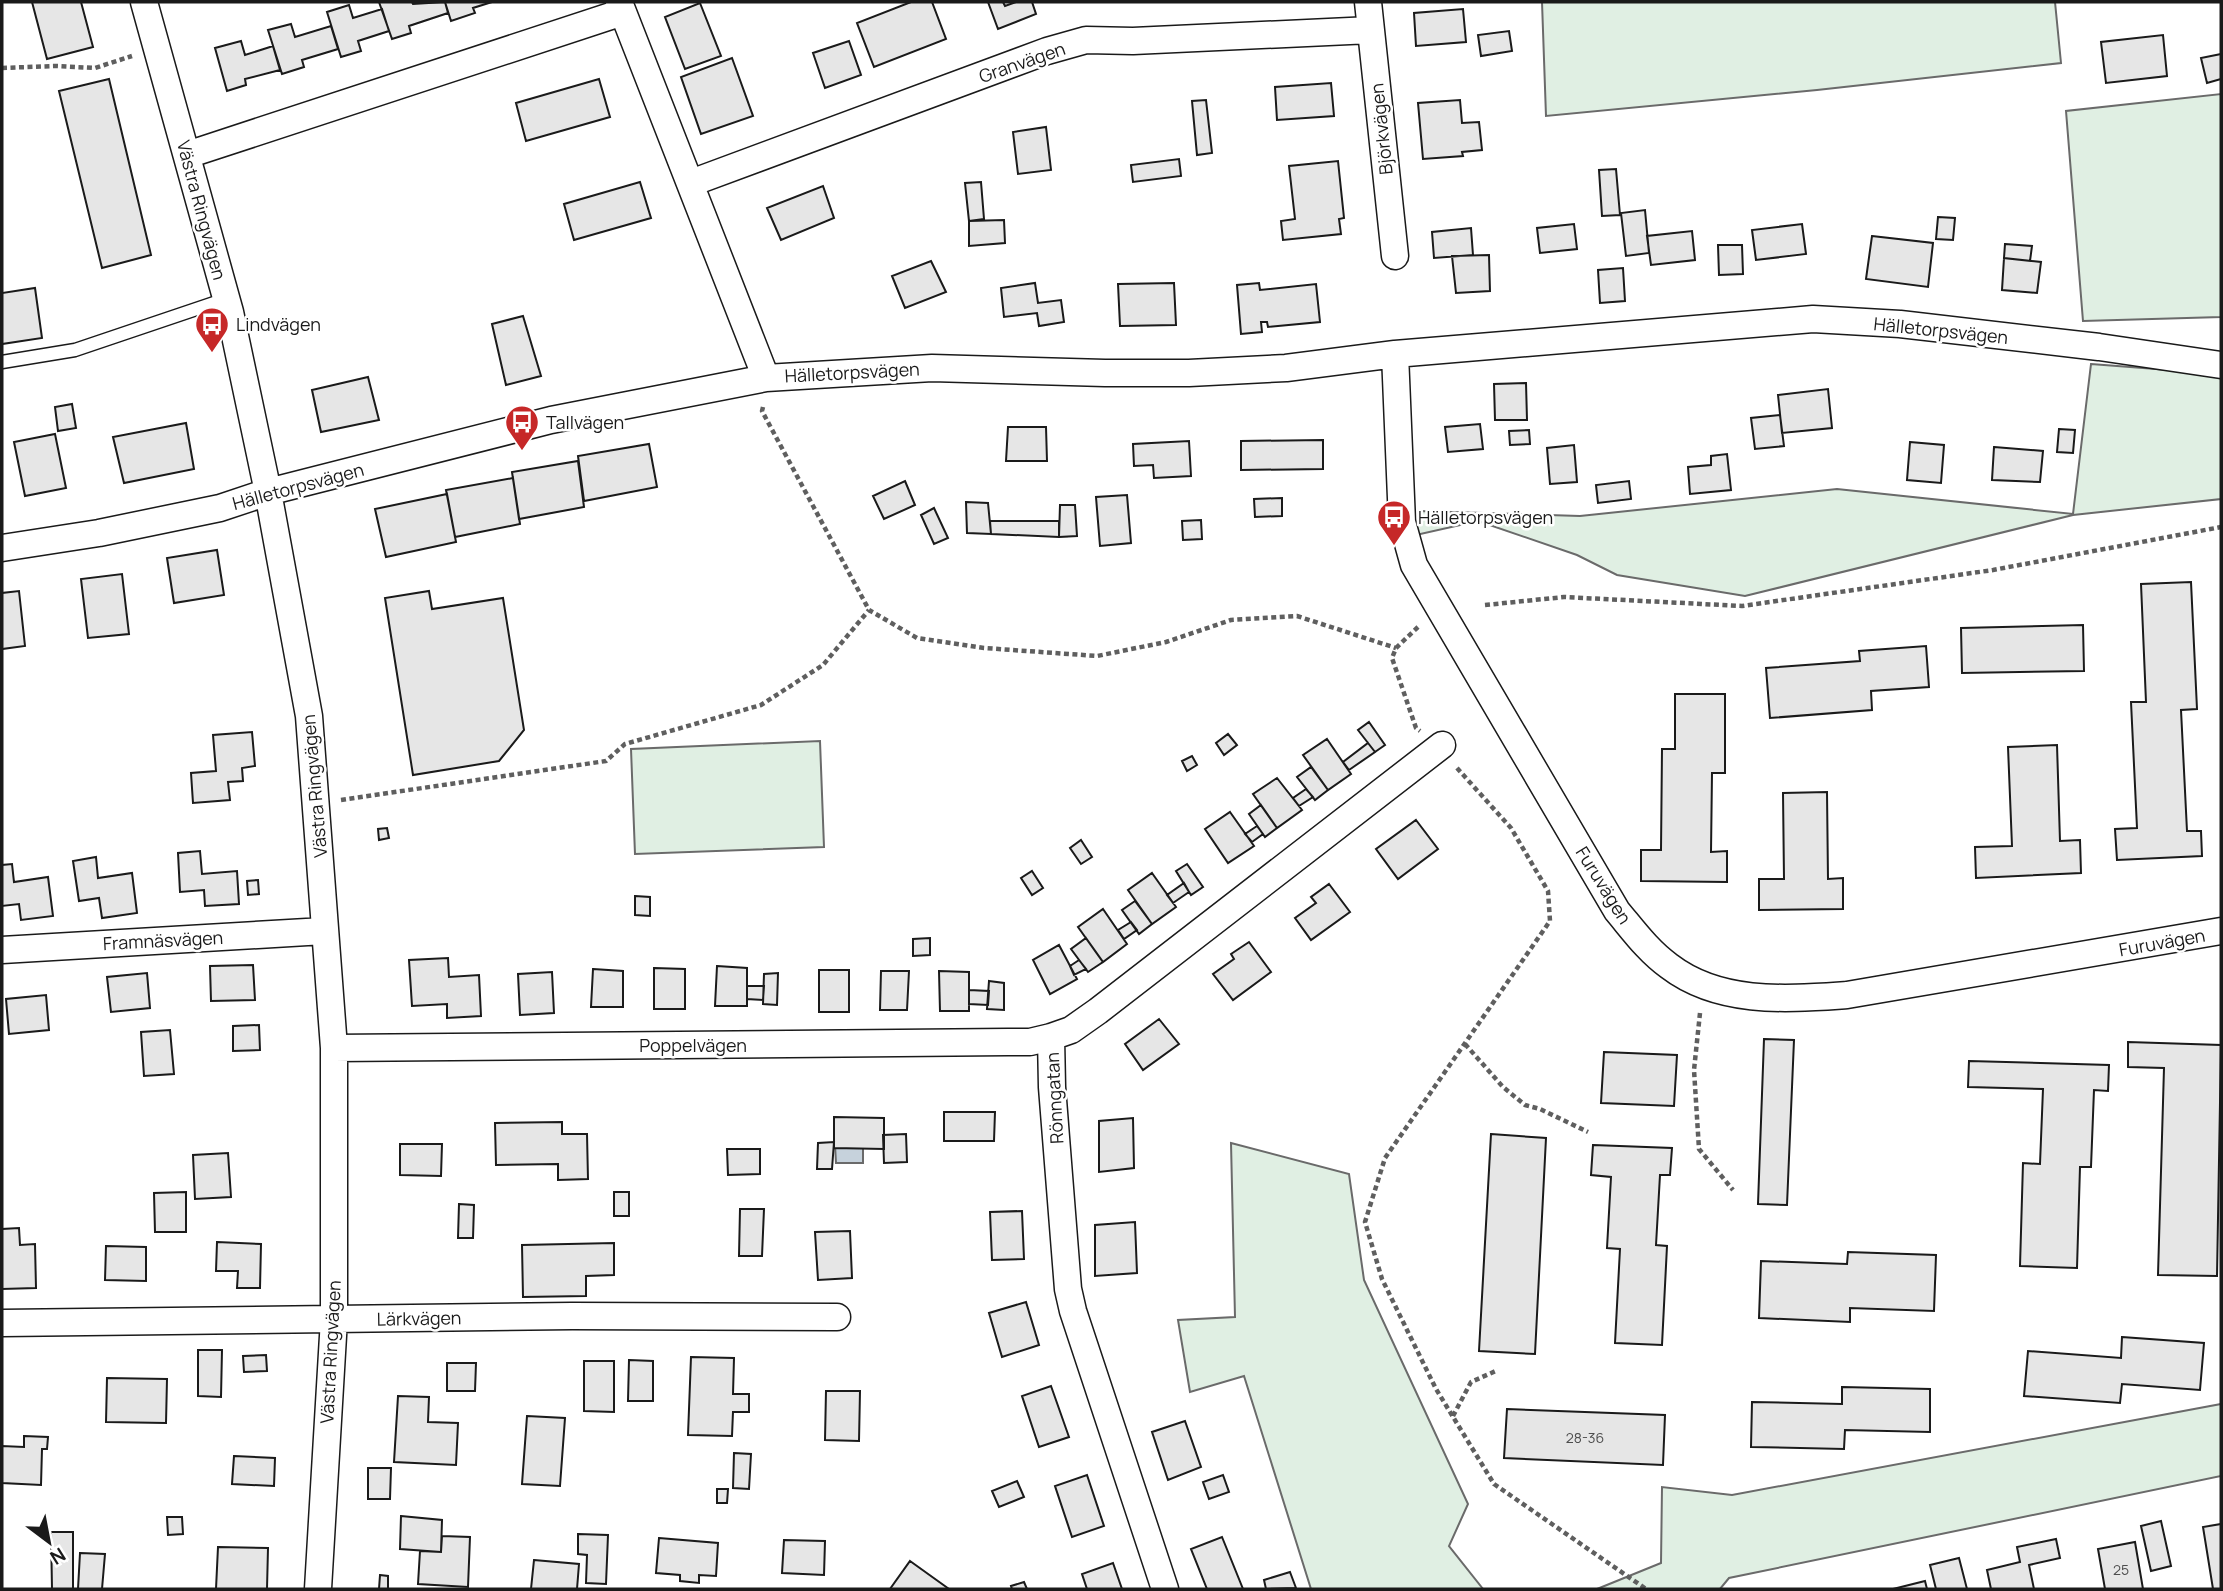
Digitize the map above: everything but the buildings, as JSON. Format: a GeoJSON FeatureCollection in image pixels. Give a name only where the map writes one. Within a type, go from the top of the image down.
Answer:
{"type":"FeatureCollection","features":[{"type":"Feature","properties":{"kind":"street","name":"Västra Ringvägen"},"geometry":{"type":"LineString","coordinates":[[144,2],[226,299],[268,492],[309,716],[334,1048],[334,1319],[318,1589]]}},
{"type":"Feature","properties":{"kind":"street","name":"Björkvägen"},"geometry":{"type":"LineString","coordinates":[[1368,2],[1395,256]]}},
{"type":"Feature","properties":{"kind":"street"},"geometry":{"type":"LineString","coordinates":[[187,155],[621,7],[766,378]]}},
{"type":"Feature","properties":{"kind":"street","name":"Granvägen"},"geometry":{"type":"LineString","coordinates":[[691,183],[1046,51],[1086,40],[1133,41],[1371,30]]}},
{"type":"Feature","properties":{"kind":"street","name":"Hälletorpsvägen"},"geometry":{"type":"LineString","coordinates":[[2,548],[99,533],[220,508],[268,492],[551,420],[766,378],[932,368],[1105,373],[1189,373],[1286,368],[1395,354],[1813,319],[1900,324],[2099,347],[2221,365]]}},
{"type":"Feature","properties":{"kind":"street","name":"Furuvägen"},"geometry":{"type":"LineString","coordinates":[[1395,354],[1402,522],[1414,565],[1617,911],[1643,943],[1670,967],[1703,985],[1744,996],[1786,999],[1847,995],[2221,932]]}},
{"type":"Feature","properties":{"kind":"street","name":"Rönngatan"},"geometry":{"type":"LineString","coordinates":[[1164,1589],[1068,1289],[1051,1037],[1071,1030],[1098,1011],[1442,745]]}},
{"type":"Feature","properties":{"kind":"street","name":"Framnäsvägen"},"geometry":{"type":"LineString","coordinates":[[2,950],[324,931]]}},
{"type":"Feature","properties":{"kind":"street","name":"Poppelvägen"},"geometry":{"type":"LineString","coordinates":[[334,1048],[1030,1042],[1051,1037]]}},
{"type":"Feature","properties":{"kind":"street","name":"Lärkvägen"},"geometry":{"type":"LineString","coordinates":[[2,1323],[572,1316],[837,1317]]}},
{"type":"Feature","properties":{"kind":"lane"},"geometry":{"type":"LineString","coordinates":[[2,362],[75,350],[226,299]]}},
{"type":"Feature","properties":{"kind":"path"},"geometry":{"type":"LineString","coordinates":[[2,68],[95,68],[156,45]]}},
{"type":"Feature","properties":{"kind":"path"},"geometry":{"type":"LineString","coordinates":[[766,378],[762,411],[869,610],[917,638],[984,648],[1097,656],[1166,642],[1231,620],[1297,616],[1396,648]]}},
{"type":"Feature","properties":{"kind":"path"},"geometry":{"type":"LineString","coordinates":[[1486,605],[1563,597],[1742,606],[1993,570],[2221,527]]}},
{"type":"Feature","properties":{"kind":"path"},"geometry":{"type":"LineString","coordinates":[[317,804],[606,761],[625,744],[761,705],[822,665],[869,610]]}},
{"type":"Feature","properties":{"kind":"path"},"geometry":{"type":"LineString","coordinates":[[1418,627],[1396,648],[1392,658],[1416,728],[1442,745],[1459,771],[1511,828],[1548,891],[1550,921],[1385,1158],[1365,1222],[1382,1279],[1436,1389],[1494,1484],[1646,1589]]}},
{"type":"Feature","properties":{"kind":"path"},"geometry":{"type":"LineString","coordinates":[[1703,985],[1694,1070],[1699,1149],[1733,1190]]}},
{"type":"Feature","properties":{"kind":"path"},"geometry":{"type":"LineString","coordinates":[[1465,1044],[1503,1087],[1524,1105],[1540,1109],[1588,1132]]}},
{"type":"Feature","properties":{"kind":"path"},"geometry":{"type":"LineString","coordinates":[[1453,1417],[1471,1382],[1498,1370]]}},
{"type":"Feature","properties":{"kind":"green space"},"geometry":{"type":"Polygon","coordinates":[[[1542,2],[2055,2],[2061,63],[1546,116],[1542,2]]]}},
{"type":"Feature","properties":{"kind":"green space"},"geometry":{"type":"Polygon","coordinates":[[[2221,94],[2221,317],[2083,321],[2066,111],[2221,94]]]}},
{"type":"Feature","properties":{"kind":"green space"},"geometry":{"type":"Polygon","coordinates":[[[2091,364],[2221,374],[2221,499],[2073,515],[1745,596],[1617,575],[1577,555],[1478,521],[1416,535],[1419,511],[1580,516],[1837,489],[2073,514],[2091,364]]]}},
{"type":"Feature","properties":{"kind":"green space"},"geometry":{"type":"Polygon","coordinates":[[[820,741],[824,847],[635,854],[631,749],[820,741]]]}},
{"type":"Feature","properties":{"kind":"green space"},"geometry":{"type":"Polygon","coordinates":[[[1231,1143],[1349,1174],[1364,1280],[1468,1504],[1449,1546],[1483,1589],[1311,1589],[1244,1376],[1190,1392],[1178,1320],[1235,1317],[1231,1143]]]}},
{"type":"Feature","properties":{"kind":"green space"},"geometry":{"type":"Polygon","coordinates":[[[2221,1404],[2221,1476],[1729,1578],[1720,1589],[1597,1589],[1661,1563],[1662,1487],[1732,1495],[2221,1404]]]}},
{"type":"Feature","properties":{"kind":"shaded area"},"geometry":{"type":"Polygon","coordinates":[[[835,1145],[863,1145],[863,1163],[836,1163],[835,1145]]]}},
{"type":"Feature","properties":{"kind":"place","name":"Lindvägen"},"geometry":{"type":"Point","coordinates":[212,354]}},
{"type":"Feature","properties":{"kind":"place","name":"Tallvägen"},"geometry":{"type":"Point","coordinates":[522,452]}},
{"type":"Feature","properties":{"kind":"place","name":"Hälletorpsvägen"},"geometry":{"type":"Point","coordinates":[1394,547]}}]}
